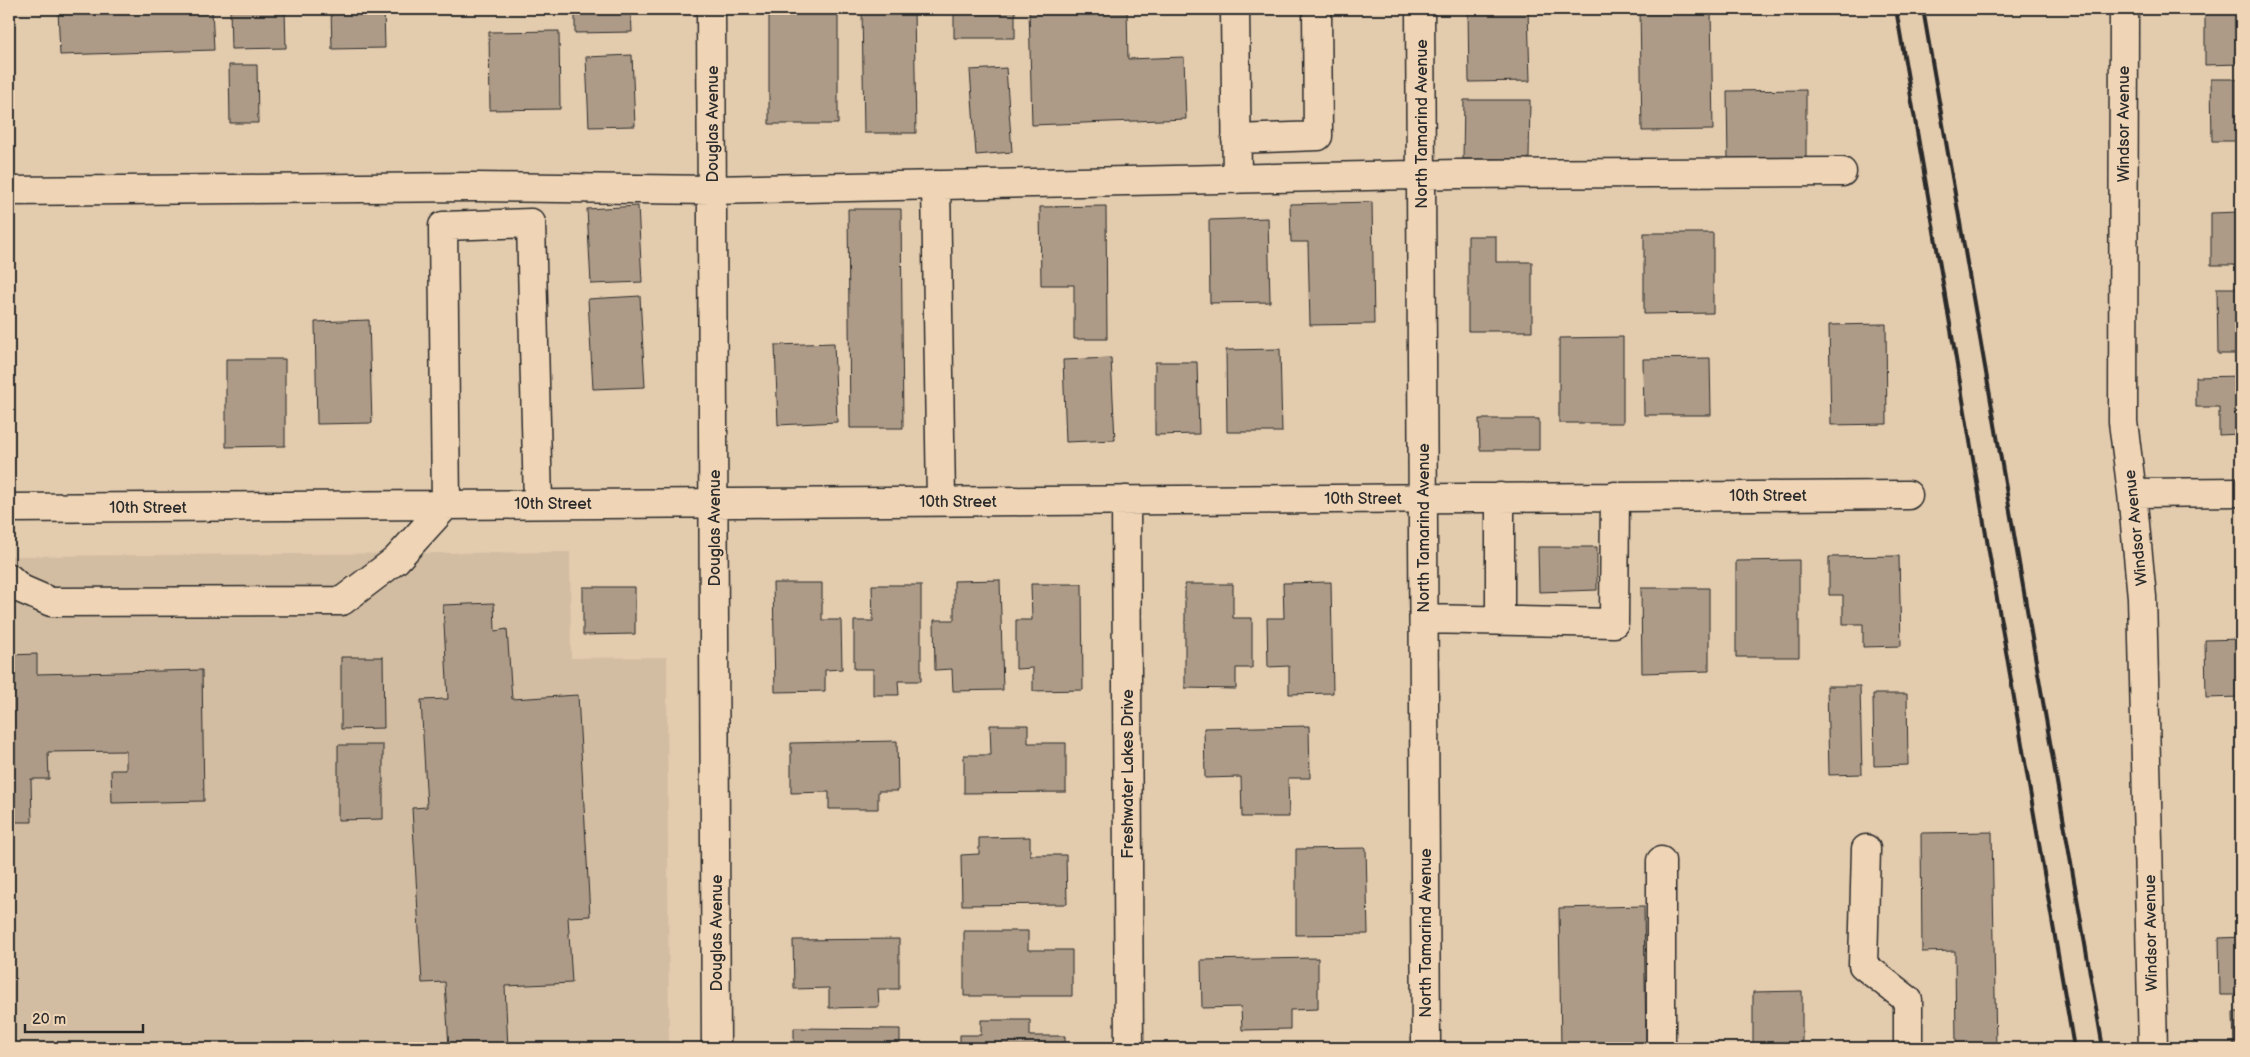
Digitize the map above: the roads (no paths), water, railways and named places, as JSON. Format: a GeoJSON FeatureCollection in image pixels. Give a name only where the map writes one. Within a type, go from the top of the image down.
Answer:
{"type":"FeatureCollection","features":[{"type":"Feature","properties":{"kind":"street","name":"Douglas Avenue"},"geometry":{"type":"LineString","coordinates":[[711,9],[716,1048]]}},
{"type":"Feature","properties":{"kind":"street"},"geometry":{"type":"LineString","coordinates":[[1235,9],[1236,179]]}},
{"type":"Feature","properties":{"kind":"street"},"geometry":{"type":"LineString","coordinates":[[1236,139],[1318,136],[1317,9]]}},
{"type":"Feature","properties":{"kind":"street","name":"North Tamarind Avenue"},"geometry":{"type":"LineString","coordinates":[[1420,9],[1426,1048]]}},
{"type":"Feature","properties":{"kind":"street","name":"Windsor Avenue"},"geometry":{"type":"LineString","coordinates":[[2124,9],[2123,422],[2142,597],[2153,1048]]}},
{"type":"Feature","properties":{"kind":"street"},"geometry":{"type":"LineString","coordinates":[[9,191],[474,187],[712,190],[1421,175],[1842,172]]}},
{"type":"Feature","properties":{"kind":"street"},"geometry":{"type":"LineString","coordinates":[[936,186],[941,501]]}},
{"type":"Feature","properties":{"kind":"street"},"geometry":{"type":"LineString","coordinates":[[9,578],[21,589],[51,602],[342,601],[396,560],[446,505],[443,226],[531,223],[538,503]]}},
{"type":"Feature","properties":{"kind":"street"},"geometry":{"type":"LineString","coordinates":[[2132,493],[2241,492]]}},
{"type":"Feature","properties":{"kind":"street","name":"10th Street"},"geometry":{"type":"LineString","coordinates":[[9,508],[1908,495]]}},
{"type":"Feature","properties":{"kind":"street"},"geometry":{"type":"LineString","coordinates":[[1424,619],[1614,623],[1615,496]]}},
{"type":"Feature","properties":{"kind":"street"},"geometry":{"type":"LineString","coordinates":[[1500,497],[1500,621]]}},
{"type":"Feature","properties":{"kind":"street","name":"Freshwater Lakes Drive"},"geometry":{"type":"LineString","coordinates":[[1126,500],[1129,1048]]}},
{"type":"Feature","properties":{"kind":"street"},"geometry":{"type":"LineString","coordinates":[[1866,849],[1863,965],[1908,1000],[1908,1048]]}},
{"type":"Feature","properties":{"kind":"street"},"geometry":{"type":"LineString","coordinates":[[1661,861],[1661,1048]]}},
{"type":"Feature","properties":{"kind":"railway"},"geometry":{"type":"LineString","coordinates":[[1896,9],[2074,1048]]}},
{"type":"Feature","properties":{"kind":"railway"},"geometry":{"type":"LineString","coordinates":[[1923,9],[2103,1048]]}}]}
